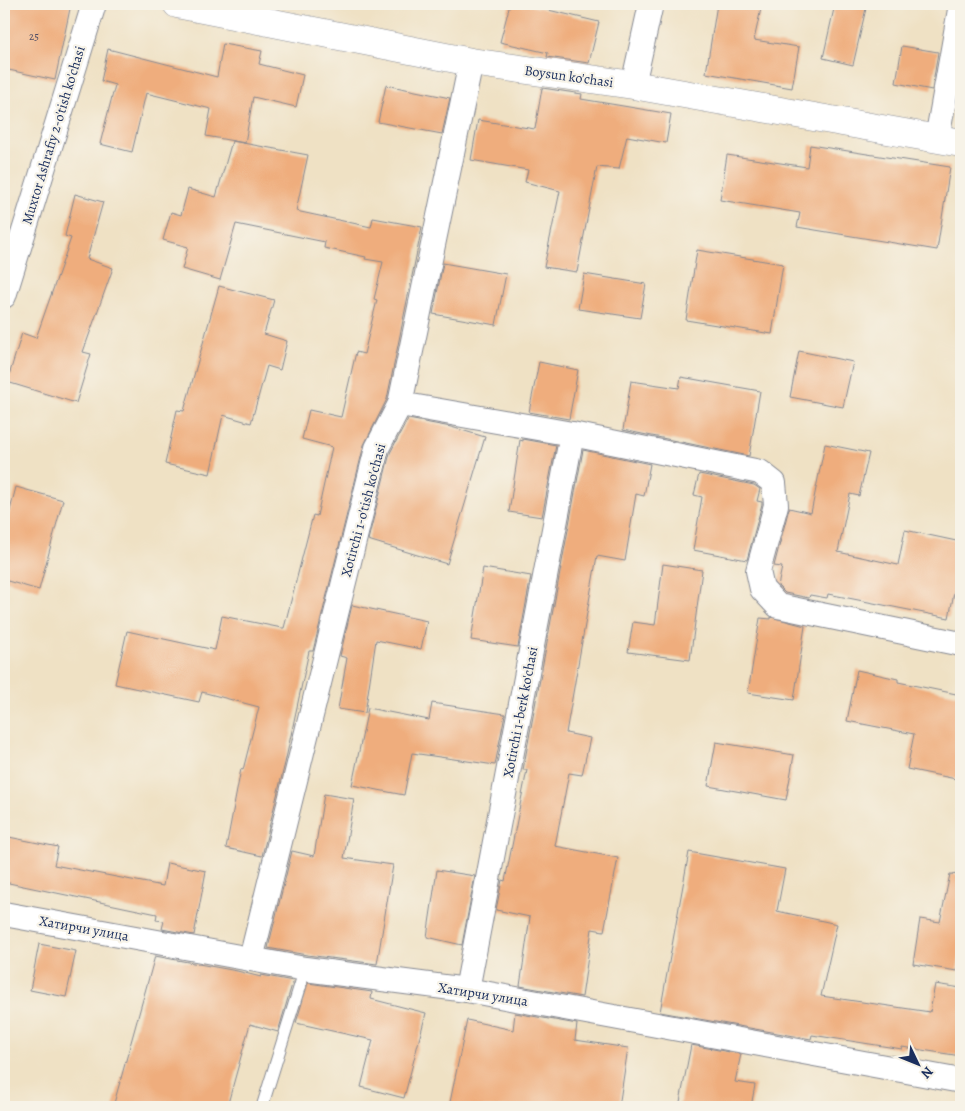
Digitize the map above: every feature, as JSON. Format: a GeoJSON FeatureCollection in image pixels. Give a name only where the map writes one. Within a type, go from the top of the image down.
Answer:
{"type":"FeatureCollection","features":[{"type":"Feature","properties":{"kind":"street","name":"Muxtor Ashrafiy 2-o'tish ko'chasi"},"geometry":{"type":"LineString","coordinates":[[4,296],[94,4]]}},
{"type":"Feature","properties":{"kind":"street","name":"Boysun ko'chasi"},"geometry":{"type":"LineString","coordinates":[[177,4],[471,62],[633,85],[949,141]]}},
{"type":"Feature","properties":{"kind":"street"},"geometry":{"type":"LineString","coordinates":[[633,85],[651,4]]}},
{"type":"Feature","properties":{"kind":"street"},"geometry":{"type":"LineString","coordinates":[[949,141],[961,4]]}},
{"type":"Feature","properties":{"kind":"street","name":"Xotirchi 1-o'tish ko'chasi"},"geometry":{"type":"LineString","coordinates":[[251,959],[377,448],[400,404],[471,62]]}},
{"type":"Feature","properties":{"kind":"street"},"geometry":{"type":"LineString","coordinates":[[400,404],[572,434],[760,472],[774,483],[776,505],[758,571],[762,589],[778,606],[961,644]]}},
{"type":"Feature","properties":{"kind":"street","name":"Xotirchi 1-berk ko'chasi"},"geometry":{"type":"LineString","coordinates":[[467,990],[572,434]]}},
{"type":"Feature","properties":{"kind":"street","name":"Хатирчи улица"},"geometry":{"type":"LineString","coordinates":[[4,914],[305,969],[467,990],[961,1081]]}},
{"type":"Feature","properties":{"kind":"lane"},"geometry":{"type":"LineString","coordinates":[[262,1107],[305,969]]}},
{"type":"Feature","properties":{"kind":"building"},"geometry":{"type":"Polygon","coordinates":[[[4,4],[71,4],[55,80],[4,69],[4,4]]]}},
{"type":"Feature","properties":{"kind":"building"},"geometry":{"type":"Polygon","coordinates":[[[510,4],[523,4],[599,22],[589,63],[547,57],[548,53],[500,42],[510,4]]]}},
{"type":"Feature","properties":{"kind":"building"},"geometry":{"type":"Polygon","coordinates":[[[717,4],[762,4],[754,40],[799,47],[792,88],[706,73],[717,4]]]}},
{"type":"Feature","properties":{"kind":"building"},"geometry":{"type":"Polygon","coordinates":[[[835,4],[867,4],[853,65],[823,58],[835,4]]]}},
{"type":"Feature","properties":{"kind":"building"},"geometry":{"type":"Polygon","coordinates":[[[223,44],[262,51],[259,64],[303,75],[296,107],[253,97],[245,143],[206,136],[211,109],[146,93],[132,152],[100,144],[115,85],[101,81],[108,49],[217,77],[223,44]]]}},
{"type":"Feature","properties":{"kind":"building"},"geometry":{"type":"Polygon","coordinates":[[[902,46],[938,52],[932,90],[896,83],[902,46]]]}},
{"type":"Feature","properties":{"kind":"building"},"geometry":{"type":"Polygon","coordinates":[[[386,85],[450,98],[442,134],[378,122],[386,85]]]}},
{"type":"Feature","properties":{"kind":"building"},"geometry":{"type":"Polygon","coordinates":[[[542,88],[582,94],[581,99],[671,114],[666,143],[627,136],[619,169],[597,167],[577,272],[544,267],[560,191],[525,182],[528,170],[471,160],[478,120],[535,129],[542,88]]]}},
{"type":"Feature","properties":{"kind":"building"},"geometry":{"type":"Polygon","coordinates":[[[232,141],[308,155],[296,211],[371,227],[373,218],[422,227],[387,399],[364,445],[313,651],[309,651],[285,763],[262,856],[226,848],[241,769],[243,770],[259,707],[202,692],[199,702],[115,684],[127,631],[215,650],[222,616],[284,628],[313,515],[317,516],[332,447],[302,439],[309,410],[341,417],[356,352],[364,354],[377,300],[374,299],[383,262],[324,248],[325,242],[236,224],[220,280],[182,269],[188,247],[163,240],[171,212],[181,215],[188,189],[216,197],[232,141]]]}},
{"type":"Feature","properties":{"kind":"building"},"geometry":{"type":"Polygon","coordinates":[[[810,145],[950,167],[937,250],[797,227],[800,213],[720,200],[727,155],[807,167],[810,145]]]}},
{"type":"Feature","properties":{"kind":"building"},"geometry":{"type":"Polygon","coordinates":[[[75,194],[103,202],[87,259],[113,268],[83,352],[91,354],[76,403],[7,382],[22,333],[36,338],[71,238],[65,236],[75,194]]]}},
{"type":"Feature","properties":{"kind":"building"},"geometry":{"type":"Polygon","coordinates":[[[697,250],[783,264],[772,334],[686,320],[697,250]]]}},
{"type":"Feature","properties":{"kind":"building"},"geometry":{"type":"Polygon","coordinates":[[[443,263],[506,274],[496,325],[433,314],[443,263]]]}},
{"type":"Feature","properties":{"kind":"building"},"geometry":{"type":"Polygon","coordinates":[[[584,274],[646,284],[640,318],[578,309],[584,274]]]}},
{"type":"Feature","properties":{"kind":"building"},"geometry":{"type":"Polygon","coordinates":[[[219,286],[274,300],[264,334],[287,341],[280,370],[267,366],[251,423],[223,415],[210,474],[165,464],[177,410],[184,411],[219,286]]]}},
{"type":"Feature","properties":{"kind":"building"},"geometry":{"type":"Polygon","coordinates":[[[799,351],[853,362],[843,407],[790,397],[799,351]]]}},
{"type":"Feature","properties":{"kind":"building"},"geometry":{"type":"Polygon","coordinates":[[[539,362],[578,370],[569,419],[529,412],[539,362]]]}},
{"type":"Feature","properties":{"kind":"building"},"geometry":{"type":"Polygon","coordinates":[[[681,377],[760,391],[749,456],[623,430],[631,381],[679,388],[681,377]]]}},
{"type":"Feature","properties":{"kind":"building"},"geometry":{"type":"Polygon","coordinates":[[[408,419],[451,427],[485,437],[447,564],[368,540],[390,453],[408,419]]]}},
{"type":"Feature","properties":{"kind":"building"},"geometry":{"type":"Polygon","coordinates":[[[523,439],[556,445],[542,517],[509,512],[520,440],[523,441],[523,439]]]}},
{"type":"Feature","properties":{"kind":"building"},"geometry":{"type":"Polygon","coordinates":[[[825,444],[869,453],[859,496],[850,494],[838,552],[898,565],[905,530],[961,542],[961,557],[949,618],[828,594],[827,598],[810,595],[809,598],[785,593],[778,586],[782,567],[774,566],[789,508],[811,513],[825,444]]]}},
{"type":"Feature","properties":{"kind":"building"},"geometry":{"type":"Polygon","coordinates":[[[583,450],[650,464],[644,496],[636,494],[625,561],[597,556],[566,733],[590,738],[582,775],[569,773],[555,846],[618,858],[604,931],[592,929],[582,997],[520,986],[530,917],[496,910],[502,880],[505,881],[527,770],[523,770],[583,450]]]}},
{"type":"Feature","properties":{"kind":"building"},"geometry":{"type":"Polygon","coordinates":[[[699,474],[754,485],[760,489],[757,501],[762,502],[762,504],[747,560],[693,550],[702,497],[694,495],[699,474]]]}},
{"type":"Feature","properties":{"kind":"building"},"geometry":{"type":"Polygon","coordinates":[[[16,487],[63,500],[39,590],[4,580],[4,534],[16,487]]]}},
{"type":"Feature","properties":{"kind":"building"},"geometry":{"type":"Polygon","coordinates":[[[663,564],[702,570],[690,660],[628,652],[633,622],[655,625],[663,564]]]}},
{"type":"Feature","properties":{"kind":"building"},"geometry":{"type":"Polygon","coordinates":[[[483,568],[531,576],[518,647],[471,640],[483,568]]]}},
{"type":"Feature","properties":{"kind":"building"},"geometry":{"type":"Polygon","coordinates":[[[352,605],[427,621],[421,649],[376,640],[365,713],[338,709],[347,658],[340,656],[352,605]]]}},
{"type":"Feature","properties":{"kind":"building"},"geometry":{"type":"Polygon","coordinates":[[[771,617],[805,626],[794,700],[748,693],[760,618],[771,619],[771,617]]]}},
{"type":"Feature","properties":{"kind":"building"},"geometry":{"type":"Polygon","coordinates":[[[857,670],[898,679],[898,682],[961,695],[961,780],[907,769],[914,734],[847,721],[857,670]]]}},
{"type":"Feature","properties":{"kind":"building"},"geometry":{"type":"Polygon","coordinates":[[[432,703],[505,714],[495,765],[412,753],[404,795],[352,785],[368,708],[429,720],[432,703]]]}},
{"type":"Feature","properties":{"kind":"building"},"geometry":{"type":"Polygon","coordinates":[[[716,742],[794,755],[786,800],[708,786],[716,742]]]}},
{"type":"Feature","properties":{"kind":"building"},"geometry":{"type":"Polygon","coordinates":[[[324,794],[354,799],[344,858],[393,865],[377,964],[268,948],[292,851],[314,856],[324,794]]]}},
{"type":"Feature","properties":{"kind":"building"},"geometry":{"type":"Polygon","coordinates":[[[4,836],[58,847],[54,865],[163,886],[167,863],[206,871],[194,935],[162,929],[164,921],[156,920],[157,914],[4,882],[4,836]]]}},
{"type":"Feature","properties":{"kind":"building"},"geometry":{"type":"Polygon","coordinates":[[[689,852],[785,869],[777,911],[837,924],[821,996],[930,1012],[935,984],[961,988],[961,1056],[812,1035],[811,1039],[660,1012],[689,852]]]}},
{"type":"Feature","properties":{"kind":"building"},"geometry":{"type":"Polygon","coordinates":[[[437,870],[475,876],[462,945],[427,937],[437,870]]]}},
{"type":"Feature","properties":{"kind":"building"},"geometry":{"type":"Polygon","coordinates":[[[950,874],[961,875],[961,949],[957,971],[913,964],[920,919],[940,922],[950,874]]]}},
{"type":"Feature","properties":{"kind":"building"},"geometry":{"type":"Polygon","coordinates":[[[39,944],[76,951],[66,997],[30,990],[39,944]]]}},
{"type":"Feature","properties":{"kind":"building"},"geometry":{"type":"Polygon","coordinates":[[[155,956],[261,977],[261,975],[293,981],[278,1032],[250,1024],[227,1107],[113,1107],[155,956]]]}},
{"type":"Feature","properties":{"kind":"building"},"geometry":{"type":"Polygon","coordinates":[[[308,983],[372,992],[371,999],[426,1013],[404,1098],[361,1087],[373,1040],[296,1023],[308,983]]]}},
{"type":"Feature","properties":{"kind":"building"},"geometry":{"type":"Polygon","coordinates":[[[515,1013],[577,1024],[575,1040],[628,1048],[619,1107],[449,1107],[467,1020],[513,1030],[515,1013]]]}},
{"type":"Feature","properties":{"kind":"building"},"geometry":{"type":"Polygon","coordinates":[[[691,1045],[741,1054],[735,1082],[755,1085],[751,1107],[679,1107],[691,1045]]]}}]}
